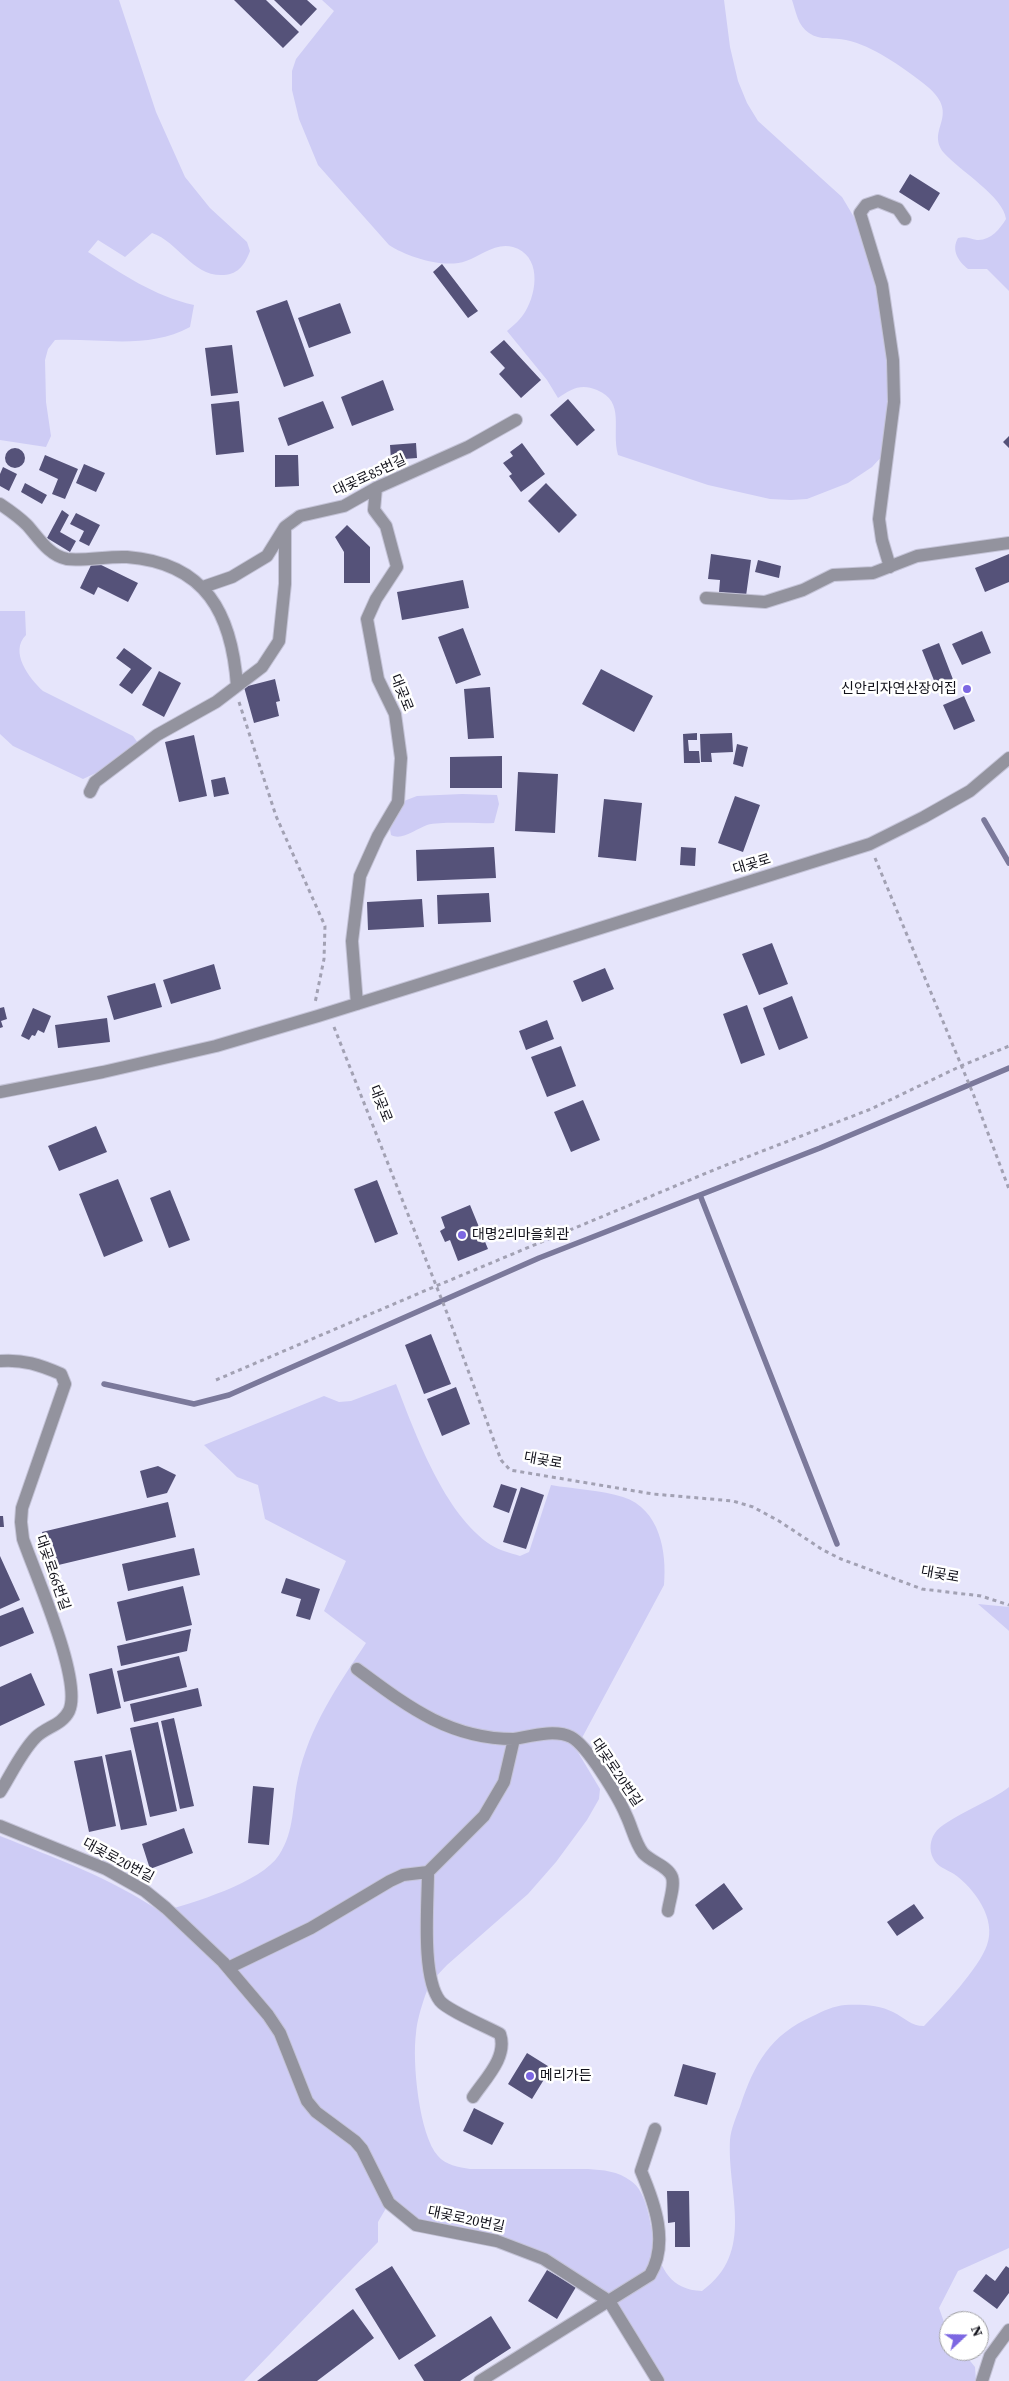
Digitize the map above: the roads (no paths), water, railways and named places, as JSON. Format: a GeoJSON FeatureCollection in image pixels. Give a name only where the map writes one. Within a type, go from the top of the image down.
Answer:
{"type":"FeatureCollection","features":[{"type":"Feature","properties":{"kind":"street"},"geometry":{"type":"LineString","coordinates":[[890,566],[882,540],[879,519],[894,402],[893,360],[882,286],[860,212],[866,205],[878,201],[898,209],[905,219]]}},
{"type":"Feature","properties":{"kind":"street","name":"대곶로85번길"},"geometry":{"type":"LineString","coordinates":[[285,527],[300,516],[344,506],[376,488],[468,447],[516,420]]}},
{"type":"Feature","properties":{"kind":"street","name":"대곶로"},"geometry":{"type":"LineString","coordinates":[[357,1004],[352,941],[360,876],[378,836],[398,802],[401,758],[395,714],[378,680],[367,620],[376,599],[397,567],[386,526],[374,510],[376,488]]}},
{"type":"Feature","properties":{"kind":"street"},"geometry":{"type":"LineString","coordinates":[[0,504],[26,525],[50,550],[66,559],[107,556],[163,562],[184,573],[203,587],[216,606],[230,635],[235,658],[237,686]]}},
{"type":"Feature","properties":{"kind":"street"},"geometry":{"type":"LineString","coordinates":[[203,587],[232,577],[267,556],[285,527]]}},
{"type":"Feature","properties":{"kind":"street"},"geometry":{"type":"LineString","coordinates":[[90,792],[95,782],[157,735],[216,702],[262,667],[279,641],[285,584],[285,527]]}},
{"type":"Feature","properties":{"kind":"street"},"geometry":{"type":"LineString","coordinates":[[706,598],[765,602],[803,590],[833,575],[873,573],[917,556],[1009,543]]}},
{"type":"Feature","properties":{"kind":"street","name":"대곶로"},"geometry":{"type":"LineString","coordinates":[[0,1092],[103,1072],[207,1048],[312,1018],[870,844],[970,791],[1009,758]]}},
{"type":"Feature","properties":{"kind":"street","name":"대곶로66번길"},"geometry":{"type":"LineString","coordinates":[[0,1361],[19,1360],[38,1365],[61,1374],[65,1384],[48,1439],[22,1508],[21,1522],[29,1556],[65,1657],[72,1691],[68,1713],[61,1721],[35,1738],[0,1792]]}},
{"type":"Feature","properties":{"kind":"street","name":"대곶로20번길"},"geometry":{"type":"LineString","coordinates":[[357,1669],[396,1698],[436,1722],[474,1736],[514,1739],[554,1734],[571,1737],[582,1747],[626,1813],[644,1853],[669,1871],[673,1879],[668,1911]]}},
{"type":"Feature","properties":{"kind":"street"},"geometry":{"type":"LineString","coordinates":[[228,1968],[312,1928],[390,1881],[403,1875],[428,1872],[484,1816],[504,1782],[514,1739]]}},
{"type":"Feature","properties":{"kind":"street","name":"대곶로20번길"},"geometry":{"type":"LineString","coordinates":[[0,1826],[84,1859],[145,1891],[166,1908],[228,1968],[280,2033],[307,2101],[316,2112],[355,2141],[362,2149],[389,2203],[416,2225],[497,2240],[544,2259],[610,2302],[658,2381]]}},
{"type":"Feature","properties":{"kind":"street"},"geometry":{"type":"LineString","coordinates":[[428,1872],[429,1972],[433,1988],[440,2002],[500,2034],[503,2042],[500,2057],[474,2097]]}},
{"type":"Feature","properties":{"kind":"street"},"geometry":{"type":"LineString","coordinates":[[480,2381],[610,2302],[650,2275],[656,2264],[660,2248],[659,2231],[652,2197],[641,2172],[654,2129]]}},
{"type":"Feature","properties":{"kind":"street"},"geometry":{"type":"LineString","coordinates":[[982,2381],[990,2356],[1009,2330]]}},
{"type":"Feature","properties":{"kind":"waterway"},"geometry":{"type":"LineString","coordinates":[[984,820],[1009,863]]}},
{"type":"Feature","properties":{"kind":"waterway"},"geometry":{"type":"LineString","coordinates":[[104,1384],[194,1404],[229,1395],[539,1258],[820,1148],[1009,1068]]}},
{"type":"Feature","properties":{"kind":"waterway"},"geometry":{"type":"LineString","coordinates":[[700,1195],[837,1544]]}},
{"type":"Feature","properties":{"kind":"place","name":"신안리자연산장어집"},"geometry":{"type":"Point","coordinates":[967,689]}},
{"type":"Feature","properties":{"kind":"place","name":"대명2리마을회관"},"geometry":{"type":"Point","coordinates":[462,1235]}},
{"type":"Feature","properties":{"kind":"place","name":"메리가든"},"geometry":{"type":"Point","coordinates":[530,2076]}}]}
